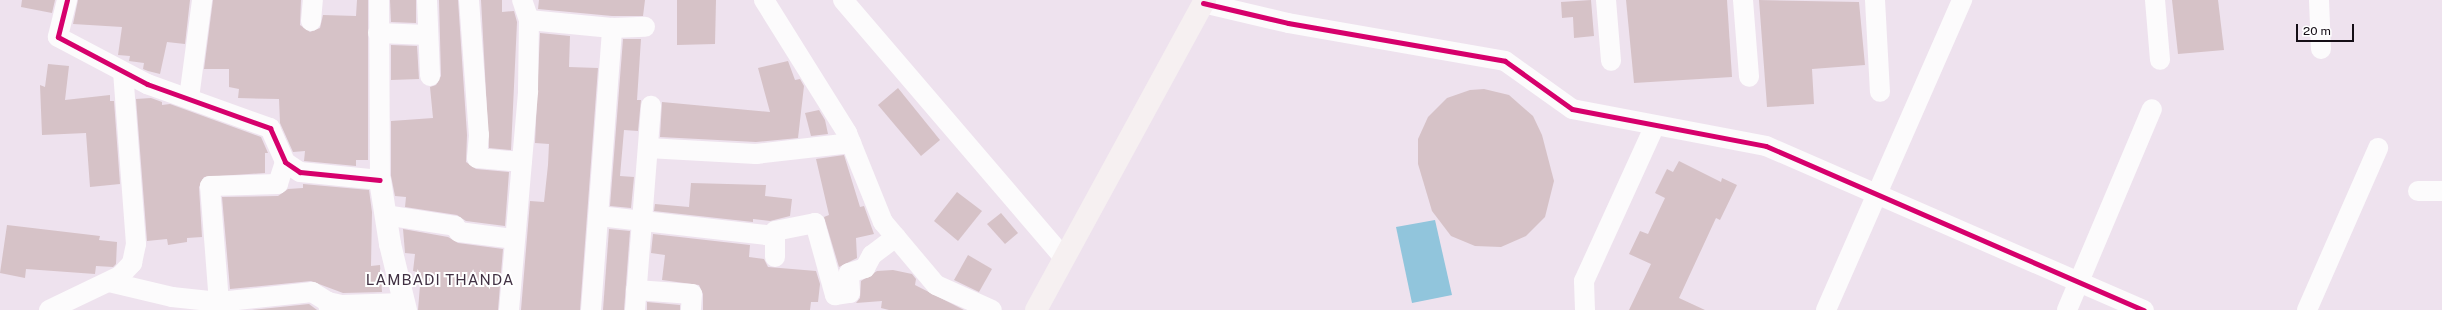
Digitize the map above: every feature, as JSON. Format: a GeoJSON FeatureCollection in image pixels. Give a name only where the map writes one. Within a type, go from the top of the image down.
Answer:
{"type":"FeatureCollection","features":[{"type":"Feature","properties":{"kind":"main road"},"geometry":{"type":"LineString","coordinates":[[1036,310],[1204,1]]}},
{"type":"Feature","properties":{"kind":"street"},"geometry":{"type":"LineString","coordinates":[[67,0],[58,37],[123,73],[270,128],[285,162],[300,172],[380,180]]}},
{"type":"Feature","properties":{"kind":"street"},"geometry":{"type":"LineString","coordinates":[[189,98],[202,0]]}},
{"type":"Feature","properties":{"kind":"street"},"geometry":{"type":"LineString","coordinates":[[312,20],[313,0]]}},
{"type":"Feature","properties":{"kind":"street"},"geometry":{"type":"LineString","coordinates":[[110,282],[172,297],[219,306],[312,292],[328,306],[405,306],[385,215],[380,180],[379,0]]}},
{"type":"Feature","properties":{"kind":"street"},"geometry":{"type":"LineString","coordinates":[[427,0],[430,76]]}},
{"type":"Feature","properties":{"kind":"street"},"geometry":{"type":"LineString","coordinates":[[469,0],[479,135],[477,158],[522,162]]}},
{"type":"Feature","properties":{"kind":"street"},"geometry":{"type":"LineString","coordinates":[[509,310],[528,91],[529,20],[522,0]]}},
{"type":"Feature","properties":{"kind":"street"},"geometry":{"type":"LineString","coordinates":[[764,0],[851,143],[883,222],[936,285],[992,310]]}},
{"type":"Feature","properties":{"kind":"street"},"geometry":{"type":"LineString","coordinates":[[843,0],[1064,258]]}},
{"type":"Feature","properties":{"kind":"street"},"geometry":{"type":"LineString","coordinates":[[1606,0],[1612,61]]}},
{"type":"Feature","properties":{"kind":"street"},"geometry":{"type":"LineString","coordinates":[[1743,0],[1749,77]]}},
{"type":"Feature","properties":{"kind":"street"},"geometry":{"type":"LineString","coordinates":[[1875,0],[1880,92]]}},
{"type":"Feature","properties":{"kind":"street"},"geometry":{"type":"LineString","coordinates":[[1826,310],[1962,0]]}},
{"type":"Feature","properties":{"kind":"street"},"geometry":{"type":"LineString","coordinates":[[2156,0],[2160,60]]}},
{"type":"Feature","properties":{"kind":"street"},"geometry":{"type":"LineString","coordinates":[[2319,0],[2321,49]]}},
{"type":"Feature","properties":{"kind":"street"},"geometry":{"type":"LineString","coordinates":[[1204,1],[1288,24],[1505,61],[1572,109],[1766,146],[2144,310]]}},
{"type":"Feature","properties":{"kind":"street"},"geometry":{"type":"LineString","coordinates":[[529,20],[612,28],[645,27]]}},
{"type":"Feature","properties":{"kind":"street"},"geometry":{"type":"LineString","coordinates":[[591,310],[612,28]]}},
{"type":"Feature","properties":{"kind":"street"},"geometry":{"type":"LineString","coordinates":[[378,33],[428,35]]}},
{"type":"Feature","properties":{"kind":"street"},"geometry":{"type":"LineString","coordinates":[[49,310],[110,282],[132,263],[136,244],[123,73]]}},
{"type":"Feature","properties":{"kind":"street"},"geometry":{"type":"LineString","coordinates":[[635,310],[651,106]]}},
{"type":"Feature","properties":{"kind":"street"},"geometry":{"type":"LineString","coordinates":[[2067,310],[2152,109]]}},
{"type":"Feature","properties":{"kind":"street"},"geometry":{"type":"LineString","coordinates":[[1585,310],[1584,281],[1655,124]]}},
{"type":"Feature","properties":{"kind":"street"},"geometry":{"type":"LineString","coordinates":[[648,148],[756,154],[851,143]]}},
{"type":"Feature","properties":{"kind":"street"},"geometry":{"type":"LineString","coordinates":[[2306,310],[2378,148]]}},
{"type":"Feature","properties":{"kind":"street"},"geometry":{"type":"LineString","coordinates":[[219,306],[210,186],[278,184],[285,162]]}},
{"type":"Feature","properties":{"kind":"street"},"geometry":{"type":"LineString","coordinates":[[2418,191],[2442,191]]}},
{"type":"Feature","properties":{"kind":"street"},"geometry":{"type":"LineString","coordinates":[[385,215],[455,226],[459,232],[514,239]]}},
{"type":"Feature","properties":{"kind":"street"},"geometry":{"type":"LineString","coordinates":[[599,216],[642,223],[775,236]]}},
{"type":"Feature","properties":{"kind":"street"},"geometry":{"type":"LineString","coordinates":[[775,257],[775,231],[815,223],[835,295],[850,293],[849,273],[865,268],[872,255],[896,237]]}},
{"type":"Feature","properties":{"kind":"street"},"geometry":{"type":"LineString","coordinates":[[636,290],[692,294],[691,310]]}},
{"type":"Feature","properties":{"kind":"water"},"geometry":{"type":"Polygon","coordinates":[[[1435,220],[1452,295],[1412,303],[1396,227],[1435,220]]]}},
{"type":"Feature","properties":{"kind":"building"},"geometry":{"type":"Polygon","coordinates":[[[22,0],[55,0],[52,13],[21,7],[22,0]]]}},
{"type":"Feature","properties":{"kind":"building"},"geometry":{"type":"Polygon","coordinates":[[[78,0],[190,0],[185,44],[167,42],[160,74],[143,69],[144,63],[129,61],[130,56],[118,55],[122,27],[73,24],[78,0]]]}},
{"type":"Feature","properties":{"kind":"building"},"geometry":{"type":"Polygon","coordinates":[[[213,0],[301,0],[300,25],[310,32],[320,28],[323,15],[356,16],[357,0],[368,0],[368,160],[356,160],[356,166],[304,161],[305,151],[293,152],[280,123],[279,99],[238,98],[239,89],[229,87],[229,69],[204,69],[213,0]]]}},
{"type":"Feature","properties":{"kind":"building"},"geometry":{"type":"Polygon","coordinates":[[[390,0],[416,0],[416,23],[391,22],[390,0]]]}},
{"type":"Feature","properties":{"kind":"building"},"geometry":{"type":"Polygon","coordinates":[[[439,0],[458,0],[467,135],[466,162],[476,169],[509,172],[505,226],[466,221],[457,215],[405,207],[406,197],[395,196],[391,176],[391,121],[433,118],[430,87],[436,85],[441,76],[439,0]]]}},
{"type":"Feature","properties":{"kind":"building"},"geometry":{"type":"Polygon","coordinates":[[[481,0],[502,0],[502,12],[514,11],[517,22],[511,150],[489,148],[481,0]]]}},
{"type":"Feature","properties":{"kind":"building"},"geometry":{"type":"Polygon","coordinates":[[[539,0],[645,0],[643,16],[612,16],[538,9],[539,0]]]}},
{"type":"Feature","properties":{"kind":"building"},"geometry":{"type":"Polygon","coordinates":[[[677,0],[716,0],[715,44],[677,45],[677,0]]]}},
{"type":"Feature","properties":{"kind":"building"},"geometry":{"type":"Polygon","coordinates":[[[1591,0],[1594,36],[1574,38],[1573,17],[1562,18],[1561,2],[1591,0]]]}},
{"type":"Feature","properties":{"kind":"building"},"geometry":{"type":"Polygon","coordinates":[[[1626,0],[1727,0],[1732,77],[1634,83],[1626,0]]]}},
{"type":"Feature","properties":{"kind":"building"},"geometry":{"type":"Polygon","coordinates":[[[1759,0],[1859,2],[1865,65],[1812,69],[1814,104],[1767,107],[1759,0]]]}},
{"type":"Feature","properties":{"kind":"building"},"geometry":{"type":"Polygon","coordinates":[[[2172,0],[2218,0],[2224,50],[2178,54],[2172,0]]]}},
{"type":"Feature","properties":{"kind":"building"},"geometry":{"type":"Polygon","coordinates":[[[540,33],[570,36],[569,67],[598,68],[580,310],[521,310],[530,201],[544,202],[548,165],[549,144],[535,143],[540,33]]]}},
{"type":"Feature","properties":{"kind":"building"},"geometry":{"type":"Polygon","coordinates":[[[623,39],[641,39],[637,100],[641,100],[638,131],[624,130],[620,176],[634,177],[631,208],[610,206],[623,39]]]}},
{"type":"Feature","properties":{"kind":"building"},"geometry":{"type":"Polygon","coordinates":[[[391,45],[417,46],[419,79],[391,80],[391,45]]]}},
{"type":"Feature","properties":{"kind":"building"},"geometry":{"type":"Polygon","coordinates":[[[788,61],[795,80],[800,79],[804,86],[798,138],[756,142],[660,137],[662,102],[770,112],[758,68],[788,61]]]}},
{"type":"Feature","properties":{"kind":"building"},"geometry":{"type":"Polygon","coordinates":[[[48,64],[69,66],[65,100],[110,95],[110,101],[114,101],[120,184],[90,187],[86,133],[42,135],[40,85],[45,87],[48,64]]]}},
{"type":"Feature","properties":{"kind":"building"},"geometry":{"type":"Polygon","coordinates":[[[898,88],[940,140],[921,156],[878,105],[898,88]]]}},
{"type":"Feature","properties":{"kind":"building"},"geometry":{"type":"Polygon","coordinates":[[[1484,89],[1509,95],[1533,116],[1542,135],[1554,181],[1545,217],[1526,236],[1501,247],[1475,246],[1451,236],[1432,211],[1418,164],[1418,139],[1428,117],[1447,98],[1470,90],[1484,89]]]}},
{"type":"Feature","properties":{"kind":"building"},"geometry":{"type":"Polygon","coordinates":[[[151,98],[162,102],[162,105],[170,104],[261,137],[268,153],[265,153],[265,173],[204,177],[199,187],[202,237],[187,238],[187,242],[168,245],[167,239],[147,241],[136,99],[151,98]]]}},
{"type":"Feature","properties":{"kind":"building"},"geometry":{"type":"Polygon","coordinates":[[[819,110],[825,120],[828,134],[811,136],[805,113],[819,110]]]}},
{"type":"Feature","properties":{"kind":"building"},"geometry":{"type":"Polygon","coordinates":[[[844,155],[860,207],[864,206],[874,234],[856,238],[857,258],[839,267],[824,217],[829,215],[816,159],[844,155]]]}},
{"type":"Feature","properties":{"kind":"building"},"geometry":{"type":"Polygon","coordinates":[[[1679,161],[1721,182],[1722,178],[1737,185],[1720,220],[1716,218],[1679,298],[1705,310],[1629,310],[1651,264],[1629,254],[1640,231],[1648,234],[1665,198],[1655,193],[1667,169],[1673,172],[1679,161]]]}},
{"type":"Feature","properties":{"kind":"building"},"geometry":{"type":"Polygon","coordinates":[[[691,183],[766,185],[765,196],[792,199],[790,216],[770,221],[753,219],[753,222],[654,211],[655,204],[689,207],[691,183]]]}},
{"type":"Feature","properties":{"kind":"building"},"geometry":{"type":"Polygon","coordinates":[[[303,184],[369,190],[372,212],[371,266],[380,265],[382,292],[343,293],[311,281],[230,289],[222,197],[278,196],[288,189],[303,188],[303,184]]]}},
{"type":"Feature","properties":{"kind":"building"},"geometry":{"type":"Polygon","coordinates":[[[957,192],[982,211],[958,241],[934,221],[957,192]]]}},
{"type":"Feature","properties":{"kind":"building"},"geometry":{"type":"Polygon","coordinates":[[[1001,213],[1018,233],[1005,244],[987,224],[1001,213]]]}},
{"type":"Feature","properties":{"kind":"building"},"geometry":{"type":"Polygon","coordinates":[[[7,225],[100,236],[99,240],[117,242],[116,264],[113,267],[96,266],[95,274],[26,269],[25,278],[0,273],[7,225]]]}},
{"type":"Feature","properties":{"kind":"building"},"geometry":{"type":"Polygon","coordinates":[[[403,229],[448,237],[458,243],[503,249],[498,310],[418,310],[421,273],[413,271],[415,254],[405,253],[403,229]]]}},
{"type":"Feature","properties":{"kind":"building"},"geometry":{"type":"Polygon","coordinates":[[[609,229],[630,231],[624,310],[603,310],[609,229]]]}},
{"type":"Feature","properties":{"kind":"building"},"geometry":{"type":"Polygon","coordinates":[[[653,234],[750,245],[749,257],[764,259],[768,267],[816,271],[820,284],[818,302],[811,302],[810,310],[703,310],[703,294],[699,285],[662,280],[665,255],[651,253],[653,234]]]}},
{"type":"Feature","properties":{"kind":"building"},"geometry":{"type":"Polygon","coordinates":[[[968,255],[992,269],[979,292],[954,280],[968,255]]]}},
{"type":"Feature","properties":{"kind":"building"},"geometry":{"type":"Polygon","coordinates":[[[893,270],[912,274],[916,279],[915,285],[964,310],[889,310],[881,308],[882,301],[856,303],[860,298],[861,281],[877,271],[893,270]]]}},
{"type":"Feature","properties":{"kind":"building"},"geometry":{"type":"Polygon","coordinates":[[[647,302],[680,305],[680,310],[647,310],[647,302]]]}},
{"type":"Feature","properties":{"kind":"building"},"geometry":{"type":"Polygon","coordinates":[[[309,304],[317,310],[252,310],[309,304]]]}},
{"type":"Feature","properties":{"kind":"cycle path"},"geometry":{"type":"LineString","coordinates":[[67,0],[58,37],[147,84],[270,128],[285,162],[300,172],[380,180]]}},
{"type":"Feature","properties":{"kind":"cycle path"},"geometry":{"type":"LineString","coordinates":[[1203,3],[1288,23],[1505,61],[1572,109],[1766,146],[2144,310]]}},
{"type":"Feature","properties":{"kind":"district","name":"LAMBADI THANDA"},"geometry":{"type":"Point","coordinates":[440,280]}}]}
